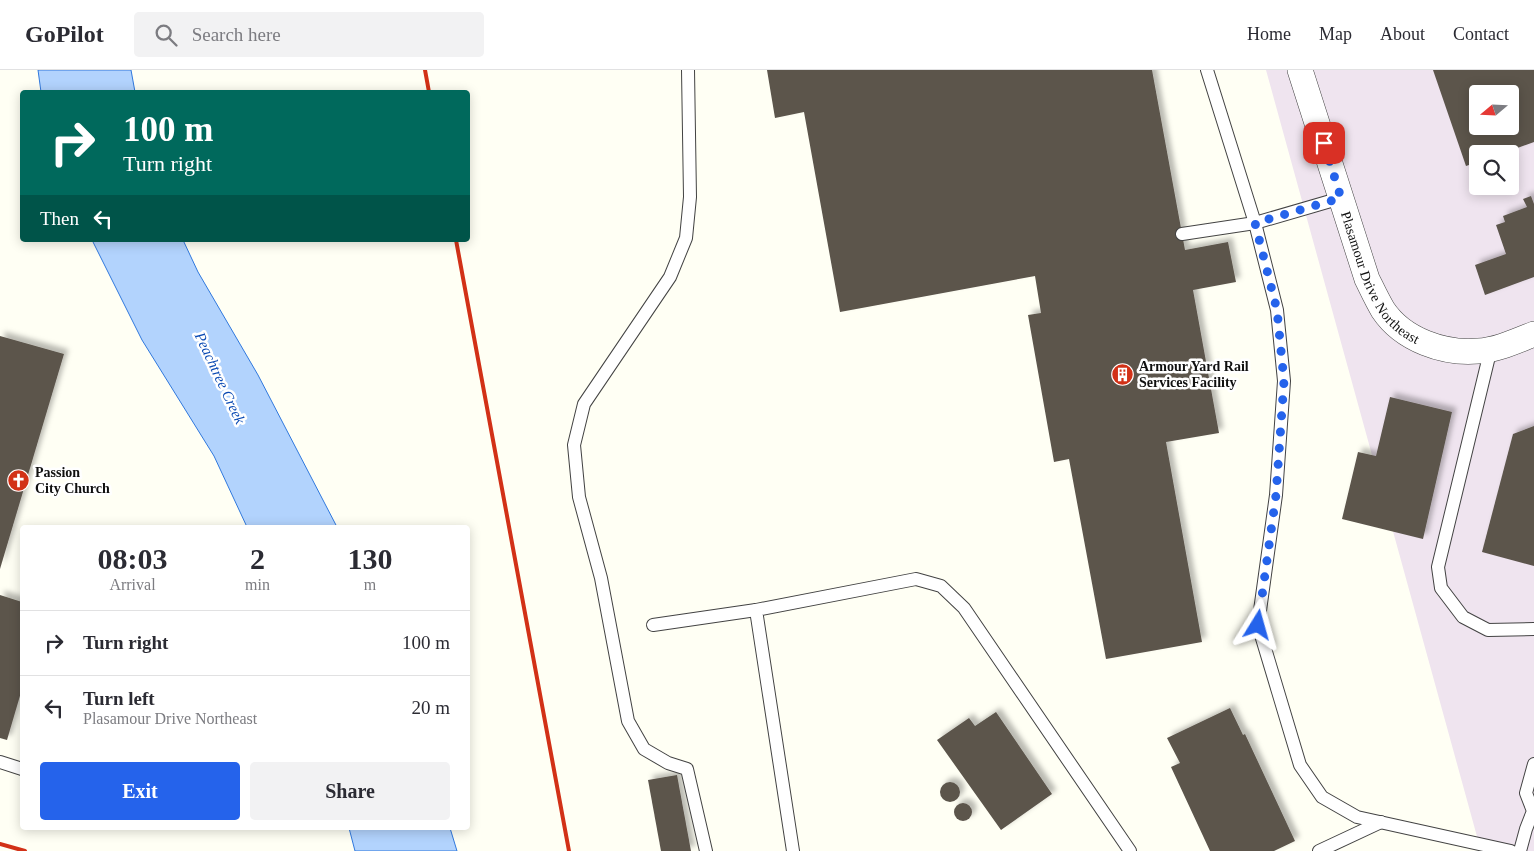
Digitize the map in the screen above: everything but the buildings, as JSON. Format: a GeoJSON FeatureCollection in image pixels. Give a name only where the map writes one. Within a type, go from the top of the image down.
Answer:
{"type":"FeatureCollection","features":[{"type":"Feature","properties":{"kind":"street","name":"Plasamour Drive Northeast"},"geometry":{"type":"LineString","coordinates":[[1300,70],[1367,279],[1384,311],[1403,330],[1427,344],[1452,351],[1479,351],[1534,334]]}},
{"type":"Feature","properties":{"kind":"lane"},"geometry":{"type":"LineString","coordinates":[[688,70],[690,196],[686,238],[670,277],[584,404],[574,445],[579,496],[601,578],[628,721],[644,749],[668,763],[687,769],[706,851]]}},
{"type":"Feature","properties":{"kind":"lane"},"geometry":{"type":"LineString","coordinates":[[1207,70],[1255,223],[1277,310],[1284,381],[1276,495],[1258,625],[1300,765],[1322,797],[1357,817],[1503,850]]}},
{"type":"Feature","properties":{"kind":"lane"},"geometry":{"type":"LineString","coordinates":[[1182,234],[1255,223],[1341,198]]}},
{"type":"Feature","properties":{"kind":"lane"},"geometry":{"type":"LineString","coordinates":[[1491,348],[1438,567],[1441,588],[1463,618],[1488,630],[1534,629]]}},
{"type":"Feature","properties":{"kind":"lane"},"geometry":{"type":"LineString","coordinates":[[654,625],[756,610],[916,579],[941,586],[964,608],[1130,851]]}},
{"type":"Feature","properties":{"kind":"lane"},"geometry":{"type":"LineString","coordinates":[[756,610],[793,851]]}},
{"type":"Feature","properties":{"kind":"lane"},"geometry":{"type":"LineString","coordinates":[[0,762],[20,767]]}},
{"type":"Feature","properties":{"kind":"lane"},"geometry":{"type":"LineString","coordinates":[[1520,851],[1533,813],[1526,793],[1534,764]]}},
{"type":"Feature","properties":{"kind":"lane"},"geometry":{"type":"LineString","coordinates":[[1319,851],[1381,822]]}},
{"type":"Feature","properties":{"kind":"shaded area"},"geometry":{"type":"Polygon","coordinates":[[[1266,70],[1534,70],[1534,851],[1481,851],[1266,70]]]}},
{"type":"Feature","properties":{"kind":"water"},"geometry":{"type":"Polygon","coordinates":[[[38,70],[131,70],[135,90],[41,90],[38,70]]]}},
{"type":"Feature","properties":{"kind":"water","name":"Peachtree Creek"},"geometry":{"type":"Polygon","coordinates":[[[93,242],[184,242],[198,272],[258,375],[336,525],[246,525],[214,456],[142,340],[93,242]]]}},
{"type":"Feature","properties":{"kind":"water"},"geometry":{"type":"Polygon","coordinates":[[[350,830],[451,830],[457,851],[355,851],[350,830]]]}},
{"type":"Feature","properties":{"kind":"railway"},"geometry":{"type":"LineString","coordinates":[[425,70],[429,90]]}},
{"type":"Feature","properties":{"kind":"railway"},"geometry":{"type":"LineString","coordinates":[[456,242],[569,851]]}},
{"type":"Feature","properties":{"kind":"railway"},"geometry":{"type":"LineString","coordinates":[[0,844],[25,851]]}},
{"type":"Feature","properties":{"kind":"place","name":"Armour Yard Rail Services Facility"},"geometry":{"type":"Point","coordinates":[1123,374]}},
{"type":"Feature","properties":{"kind":"place","name":"Passion City Church"},"geometry":{"type":"Point","coordinates":[19,480]}},
{"type":"Feature","properties":{"kind":"route"},"geometry":{"type":"LineString","coordinates":[[1258,625],[1276,495],[1284,381],[1277,310],[1255,223],[1341,198],[1324,143]]}}]}
